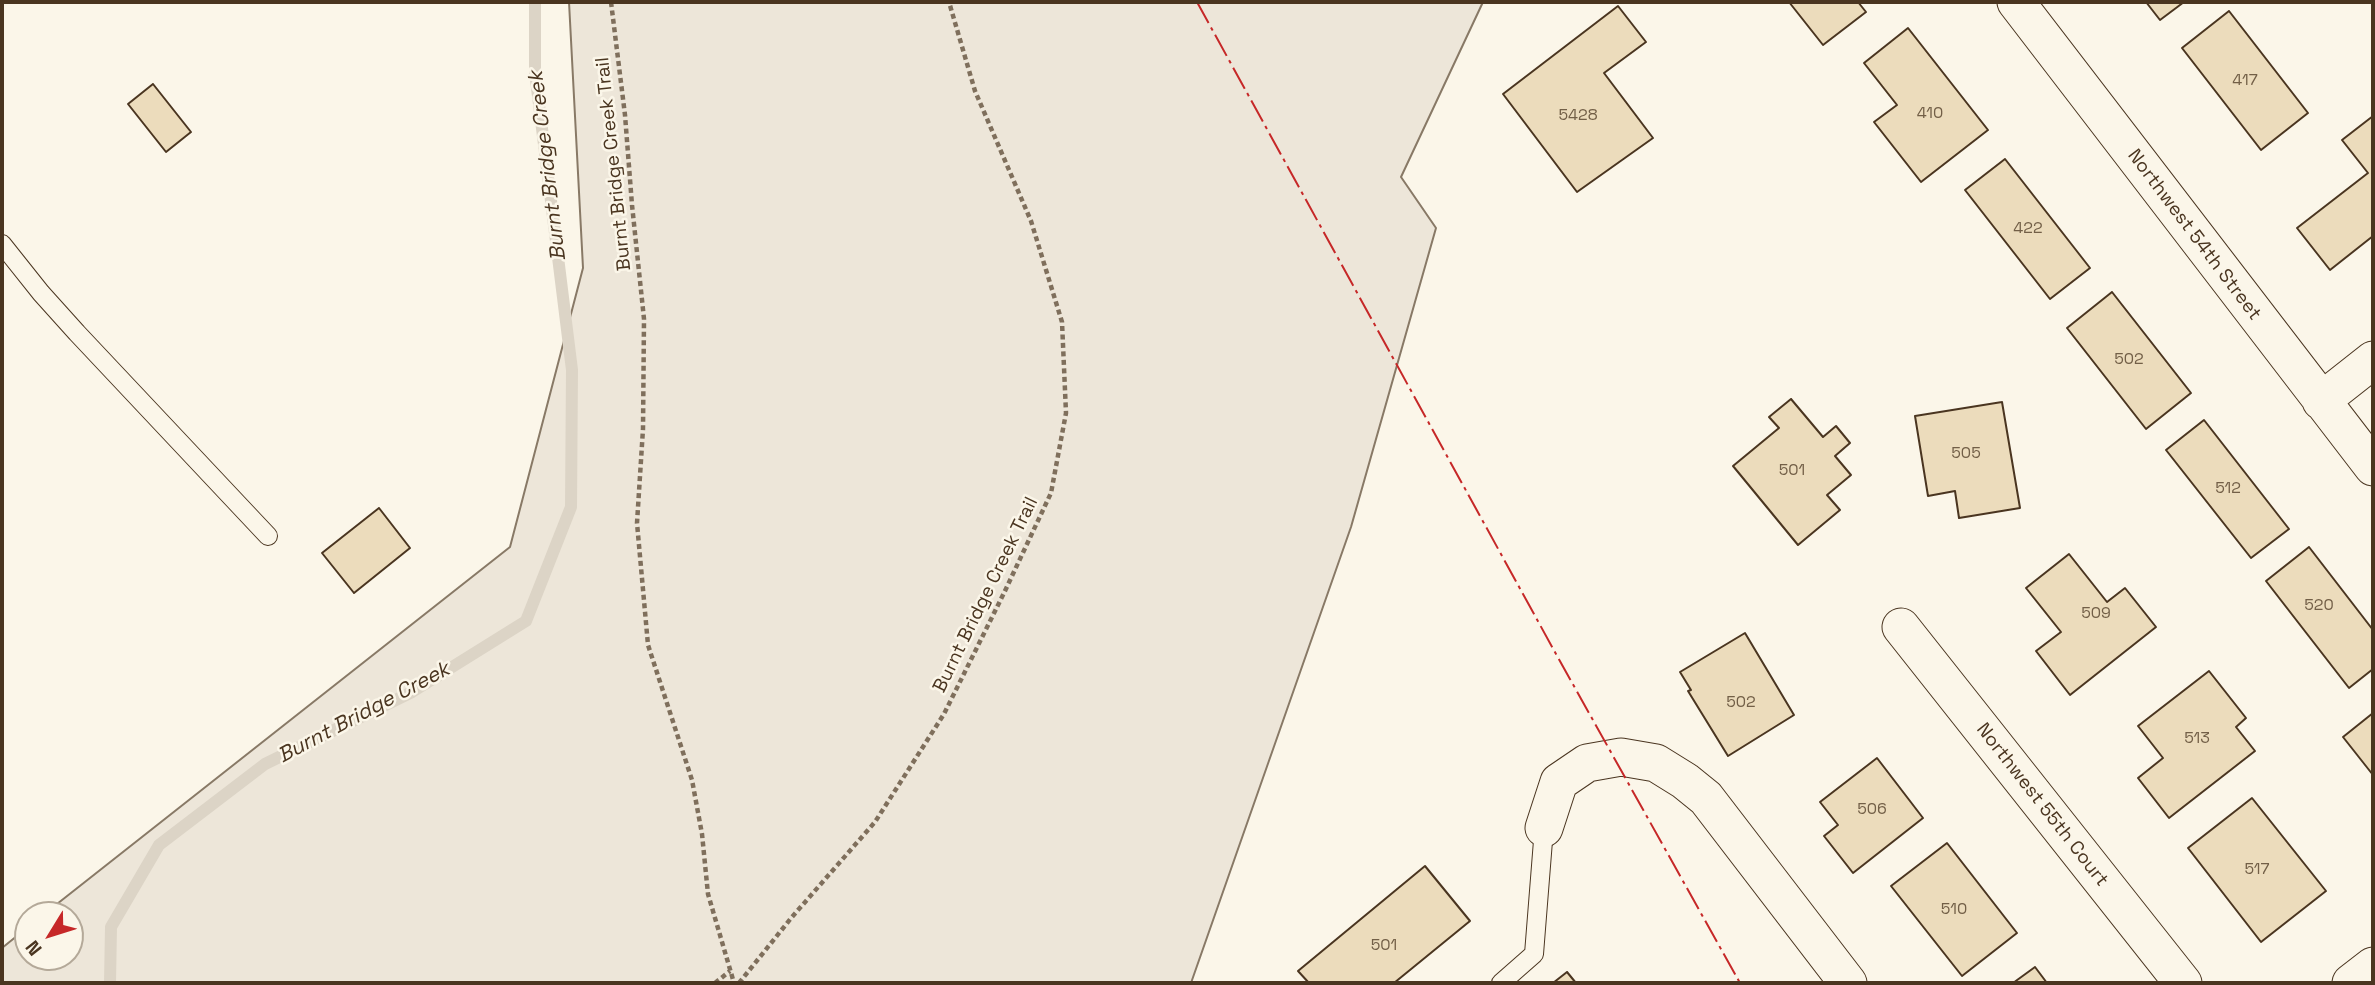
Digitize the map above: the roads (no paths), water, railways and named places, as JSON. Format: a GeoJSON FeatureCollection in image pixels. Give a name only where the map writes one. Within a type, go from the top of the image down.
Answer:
{"type":"FeatureCollection","features":[{"type":"Feature","properties":{"kind":"street","name":"Northwest 54th Street"},"geometry":{"type":"LineString","coordinates":[[2016,2],[2373,467]]}},
{"type":"Feature","properties":{"kind":"street"},"geometry":{"type":"LineString","coordinates":[[2321,401],[2373,360]]}},
{"type":"Feature","properties":{"kind":"street","name":"Northwest 55th Court"},"geometry":{"type":"LineString","coordinates":[[1901,627],[2183,983]]}},
{"type":"Feature","properties":{"kind":"street"},"geometry":{"type":"LineString","coordinates":[[1544,828],[1559,782],[1587,763],[1622,757],[1656,763],[1706,798],[1848,983]]}},
{"type":"Feature","properties":{"kind":"street"},"geometry":{"type":"LineString","coordinates":[[2351,983],[2373,966]]}},
{"type":"Feature","properties":{"kind":"lane"},"geometry":{"type":"LineString","coordinates":[[2,244],[68,323],[268,536]]}},
{"type":"Feature","properties":{"kind":"lane"},"geometry":{"type":"LineString","coordinates":[[1501,983],[1534,954],[1544,828]]}},
{"type":"Feature","properties":{"kind":"waterway","name":"Burnt Bridge Creek"},"geometry":{"type":"LineString","coordinates":[[110,983],[111,927],[159,845],[265,764],[412,692],[526,621],[571,507],[572,370],[535,72],[535,2]]}}]}
